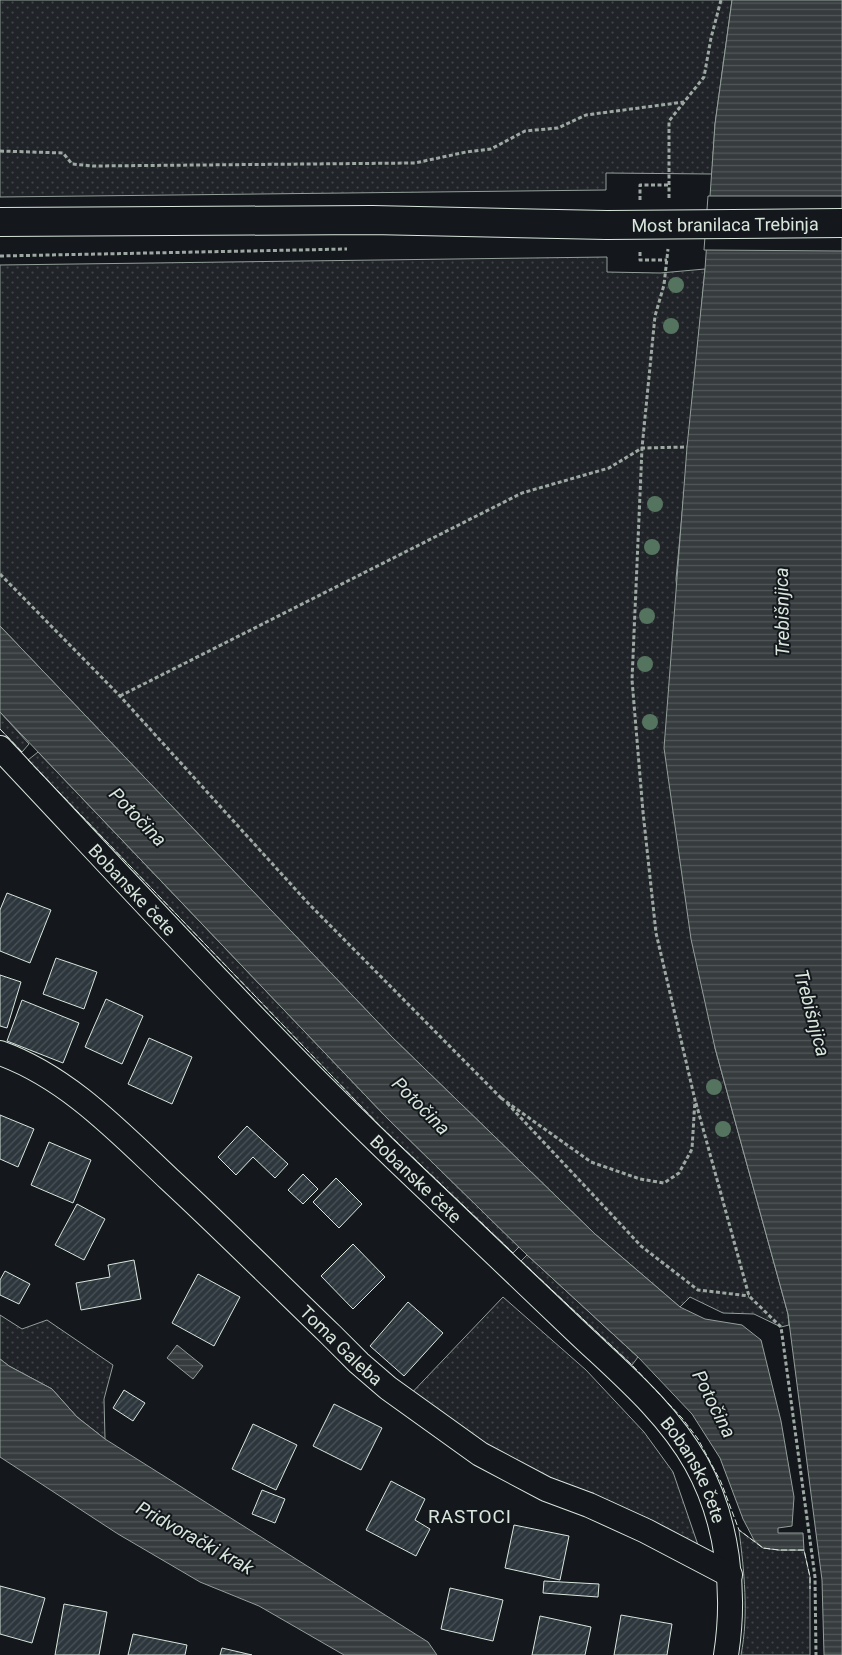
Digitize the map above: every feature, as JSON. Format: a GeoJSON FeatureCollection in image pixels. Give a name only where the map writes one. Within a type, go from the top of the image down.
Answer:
{"type":"FeatureCollection","features":[{"type":"Feature","properties":{"kind":"main road","name":"Most branilaca Trebinja"},"geometry":{"type":"LineString","coordinates":[[0,222],[372,220],[607,225],[842,223]]}},
{"type":"Feature","properties":{"kind":"street","name":"Bobanske čete"},"geometry":{"type":"LineString","coordinates":[[0,748],[311,1075],[394,1158],[624,1375],[674,1428],[696,1463],[712,1496],[721,1528],[730,1575],[730,1628],[726,1655]]}},
{"type":"Feature","properties":{"kind":"street","name":"Toma Galeba"},"geometry":{"type":"LineString","coordinates":[[0,1053],[18,1059],[47,1074],[73,1092],[208,1215],[331,1334],[358,1363],[388,1388],[488,1458],[546,1489],[589,1505],[646,1531],[730,1575]]}},
{"type":"Feature","properties":{"kind":"path"},"geometry":{"type":"LineString","coordinates":[[0,151],[64,152],[72,164],[93,166],[415,162],[491,149],[525,131],[558,128],[586,116],[684,102]]}},
{"type":"Feature","properties":{"kind":"path"},"geometry":{"type":"LineString","coordinates":[[640,208],[640,185],[669,185]]}},
{"type":"Feature","properties":{"kind":"path"},"geometry":{"type":"LineString","coordinates":[[639,244],[640,260],[667,260]]}},
{"type":"Feature","properties":{"kind":"path"},"geometry":{"type":"LineString","coordinates":[[0,256],[350,249]]}},
{"type":"Feature","properties":{"kind":"path"},"geometry":{"type":"LineString","coordinates":[[120,696],[522,492],[609,468],[642,448],[688,447]]}},
{"type":"Feature","properties":{"kind":"path"},"geometry":{"type":"LineString","coordinates":[[642,448],[632,680],[643,812],[656,933],[695,1100],[749,1296],[781,1327],[815,1577],[816,1655]]}},
{"type":"Feature","properties":{"kind":"path"},"geometry":{"type":"LineString","coordinates":[[0,574],[120,696],[307,902],[501,1098],[641,1246],[698,1290],[749,1296]]}},
{"type":"Feature","properties":{"kind":"path"},"geometry":{"type":"LineString","coordinates":[[501,1098],[591,1162],[640,1179],[664,1183],[679,1173],[692,1150],[695,1100]]}},
{"type":"Feature","properties":{"kind":"shaded area"},"geometry":{"type":"Polygon","coordinates":[[[0,0],[732,0],[715,124],[712,174],[606,173],[606,190],[0,197],[0,0]]]}},
{"type":"Feature","properties":{"kind":"shaded area"},"geometry":{"type":"Polygon","coordinates":[[[607,257],[607,272],[660,273],[705,269],[676,579],[715,1048],[788,1314],[789,1325],[781,1327],[754,1314],[723,1313],[690,1297],[680,1307],[595,1234],[392,1037],[0,626],[0,265],[607,257]]]}},
{"type":"Feature","properties":{"kind":"shaded area"},"geometry":{"type":"Polygon","coordinates":[[[0,712],[29,744],[22,752],[0,729],[0,712]]]}},
{"type":"Feature","properties":{"kind":"shaded area"},"geometry":{"type":"Polygon","coordinates":[[[38,752],[387,1118],[519,1247],[513,1253],[381,1127],[28,760],[38,752]]]}},
{"type":"Feature","properties":{"kind":"shaded area"},"geometry":{"type":"Polygon","coordinates":[[[527,1255],[638,1357],[632,1365],[521,1261],[527,1255]]]}},
{"type":"Feature","properties":{"kind":"shaded area"},"geometry":{"type":"Polygon","coordinates":[[[503,1297],[586,1370],[644,1432],[673,1472],[698,1545],[646,1531],[405,1400],[503,1297]]]}},
{"type":"Feature","properties":{"kind":"shaded area"},"geometry":{"type":"Polygon","coordinates":[[[0,1315],[22,1329],[47,1320],[113,1365],[104,1399],[105,1439],[77,1417],[52,1389],[9,1366],[0,1359],[0,1315]]]}},
{"type":"Feature","properties":{"kind":"shaded area"},"geometry":{"type":"Polygon","coordinates":[[[739,1530],[763,1548],[804,1550],[810,1577],[810,1655],[741,1655],[745,1608],[739,1530]]]}},
{"type":"Feature","properties":{"kind":"water","name":"Trebišnjica"},"geometry":{"type":"Polygon","coordinates":[[[732,0],[842,0],[842,1655],[824,1655],[822,1580],[788,1314],[715,1048],[691,939],[664,748],[687,447],[705,269],[715,124],[732,0]]]}},
{"type":"Feature","properties":{"kind":"water","name":"Potočina"},"geometry":{"type":"Polygon","coordinates":[[[0,626],[392,1037],[595,1234],[680,1307],[705,1319],[742,1325],[761,1340],[781,1421],[794,1497],[792,1526],[778,1528],[778,1533],[803,1533],[804,1550],[763,1548],[754,1540],[743,1519],[720,1458],[692,1414],[638,1357],[527,1255],[387,1118],[0,712],[0,626]]]}},
{"type":"Feature","properties":{"kind":"water"},"geometry":{"type":"Polygon","coordinates":[[[177,1345],[203,1366],[193,1379],[167,1358],[177,1345]]]}},
{"type":"Feature","properties":{"kind":"water","name":"Pridvorački krak"},"geometry":{"type":"Polygon","coordinates":[[[0,1359],[9,1366],[52,1389],[77,1417],[105,1439],[428,1642],[437,1655],[344,1655],[259,1606],[200,1582],[118,1534],[0,1457],[0,1359]]]}},
{"type":"Feature","properties":{"kind":"pier"},"geometry":{"type":"Polygon","coordinates":[[[708,196],[842,196],[842,251],[704,250],[708,196]]]}},
{"type":"Feature","properties":{"kind":"building"},"geometry":{"type":"Polygon","coordinates":[[[7,893],[51,910],[30,963],[0,951],[0,910],[7,893]]]}},
{"type":"Feature","properties":{"kind":"building"},"geometry":{"type":"Polygon","coordinates":[[[56,958],[97,972],[84,1009],[43,994],[56,958]]]}},
{"type":"Feature","properties":{"kind":"building"},"geometry":{"type":"Polygon","coordinates":[[[0,975],[21,982],[7,1028],[0,1026],[0,975]]]}},
{"type":"Feature","properties":{"kind":"building"},"geometry":{"type":"Polygon","coordinates":[[[106,999],[143,1016],[122,1064],[85,1047],[106,999]]]}},
{"type":"Feature","properties":{"kind":"building"},"geometry":{"type":"Polygon","coordinates":[[[22,1000],[79,1023],[63,1063],[7,1041],[22,1000]]]}},
{"type":"Feature","properties":{"kind":"building"},"geometry":{"type":"Polygon","coordinates":[[[149,1038],[192,1057],[172,1104],[128,1084],[149,1038]]]}},
{"type":"Feature","properties":{"kind":"building"},"geometry":{"type":"Polygon","coordinates":[[[0,1115],[34,1129],[18,1167],[0,1159],[0,1115]]]}},
{"type":"Feature","properties":{"kind":"building"},"geometry":{"type":"Polygon","coordinates":[[[247,1126],[288,1164],[275,1178],[253,1157],[236,1175],[218,1157],[247,1126]]]}},
{"type":"Feature","properties":{"kind":"building"},"geometry":{"type":"Polygon","coordinates":[[[49,1142],[91,1160],[73,1203],[31,1185],[49,1142]]]}},
{"type":"Feature","properties":{"kind":"building"},"geometry":{"type":"Polygon","coordinates":[[[303,1174],[318,1189],[303,1204],[288,1190],[303,1174]]]}},
{"type":"Feature","properties":{"kind":"building"},"geometry":{"type":"Polygon","coordinates":[[[336,1178],[362,1204],[339,1228],[313,1202],[336,1178]]]}},
{"type":"Feature","properties":{"kind":"building"},"geometry":{"type":"Polygon","coordinates":[[[77,1204],[105,1219],[84,1260],[55,1245],[77,1204]]]}},
{"type":"Feature","properties":{"kind":"building"},"geometry":{"type":"Polygon","coordinates":[[[353,1244],[385,1277],[353,1309],[321,1276],[353,1244]]]}},
{"type":"Feature","properties":{"kind":"building"},"geometry":{"type":"Polygon","coordinates":[[[134,1260],[141,1299],[81,1310],[76,1283],[110,1277],[108,1265],[134,1260]]]}},
{"type":"Feature","properties":{"kind":"building"},"geometry":{"type":"Polygon","coordinates":[[[5,1271],[30,1284],[19,1304],[0,1295],[0,1280],[5,1271]]]}},
{"type":"Feature","properties":{"kind":"building"},"geometry":{"type":"Polygon","coordinates":[[[198,1274],[240,1297],[214,1346],[172,1323],[198,1274]]]}},
{"type":"Feature","properties":{"kind":"building"},"geometry":{"type":"Polygon","coordinates":[[[408,1302],[443,1333],[404,1376],[370,1346],[408,1302]]]}},
{"type":"Feature","properties":{"kind":"building"},"geometry":{"type":"Polygon","coordinates":[[[124,1390],[145,1403],[133,1421],[113,1408],[124,1390]]]}},
{"type":"Feature","properties":{"kind":"building"},"geometry":{"type":"Polygon","coordinates":[[[334,1404],[382,1428],[361,1470],[313,1446],[334,1404]]]}},
{"type":"Feature","properties":{"kind":"building"},"geometry":{"type":"Polygon","coordinates":[[[253,1424],[297,1445],[276,1490],[232,1469],[253,1424]]]}},
{"type":"Feature","properties":{"kind":"building"},"geometry":{"type":"Polygon","coordinates":[[[391,1481],[425,1499],[415,1520],[430,1529],[416,1556],[366,1530],[391,1481]]]}},
{"type":"Feature","properties":{"kind":"building"},"geometry":{"type":"Polygon","coordinates":[[[262,1490],[285,1499],[275,1523],[252,1514],[262,1490]]]}},
{"type":"Feature","properties":{"kind":"building"},"geometry":{"type":"Polygon","coordinates":[[[514,1525],[569,1536],[560,1580],[505,1568],[514,1525]]]}},
{"type":"Feature","properties":{"kind":"building"},"geometry":{"type":"Polygon","coordinates":[[[544,1581],[599,1584],[598,1597],[543,1593],[544,1581]]]}},
{"type":"Feature","properties":{"kind":"building"},"geometry":{"type":"Polygon","coordinates":[[[0,1586],[45,1598],[32,1643],[0,1634],[0,1586]]]}},
{"type":"Feature","properties":{"kind":"building"},"geometry":{"type":"Polygon","coordinates":[[[450,1588],[503,1600],[493,1641],[441,1629],[450,1588]]]}},
{"type":"Feature","properties":{"kind":"building"},"geometry":{"type":"Polygon","coordinates":[[[64,1604],[107,1612],[99,1655],[55,1655],[64,1604]]]}},
{"type":"Feature","properties":{"kind":"building"},"geometry":{"type":"Polygon","coordinates":[[[621,1615],[672,1624],[667,1655],[614,1655],[621,1615]]]}},
{"type":"Feature","properties":{"kind":"building"},"geometry":{"type":"Polygon","coordinates":[[[540,1616],[591,1627],[585,1655],[532,1655],[540,1616]]]}},
{"type":"Feature","properties":{"kind":"building"},"geometry":{"type":"Polygon","coordinates":[[[133,1634],[187,1645],[185,1655],[128,1655],[133,1634]]]}},
{"type":"Feature","properties":{"kind":"building"},"geometry":{"type":"Polygon","coordinates":[[[222,1648],[252,1655],[220,1655],[222,1648]]]}},
{"type":"Feature","properties":{"kind":"fence"},"geometry":{"type":"LineString","coordinates":[[0,729],[22,752]]}},
{"type":"Feature","properties":{"kind":"fence"},"geometry":{"type":"LineString","coordinates":[[28,760],[381,1127],[513,1253]]}},
{"type":"Feature","properties":{"kind":"fence"},"geometry":{"type":"LineString","coordinates":[[521,1261],[632,1365],[682,1418],[698,1439],[721,1482],[739,1530],[763,1548],[804,1550],[810,1577],[810,1589]]}},
{"type":"Feature","properties":{"kind":"district","name":"RASTOCI"},"geometry":{"type":"Point","coordinates":[470,1516]}}]}
